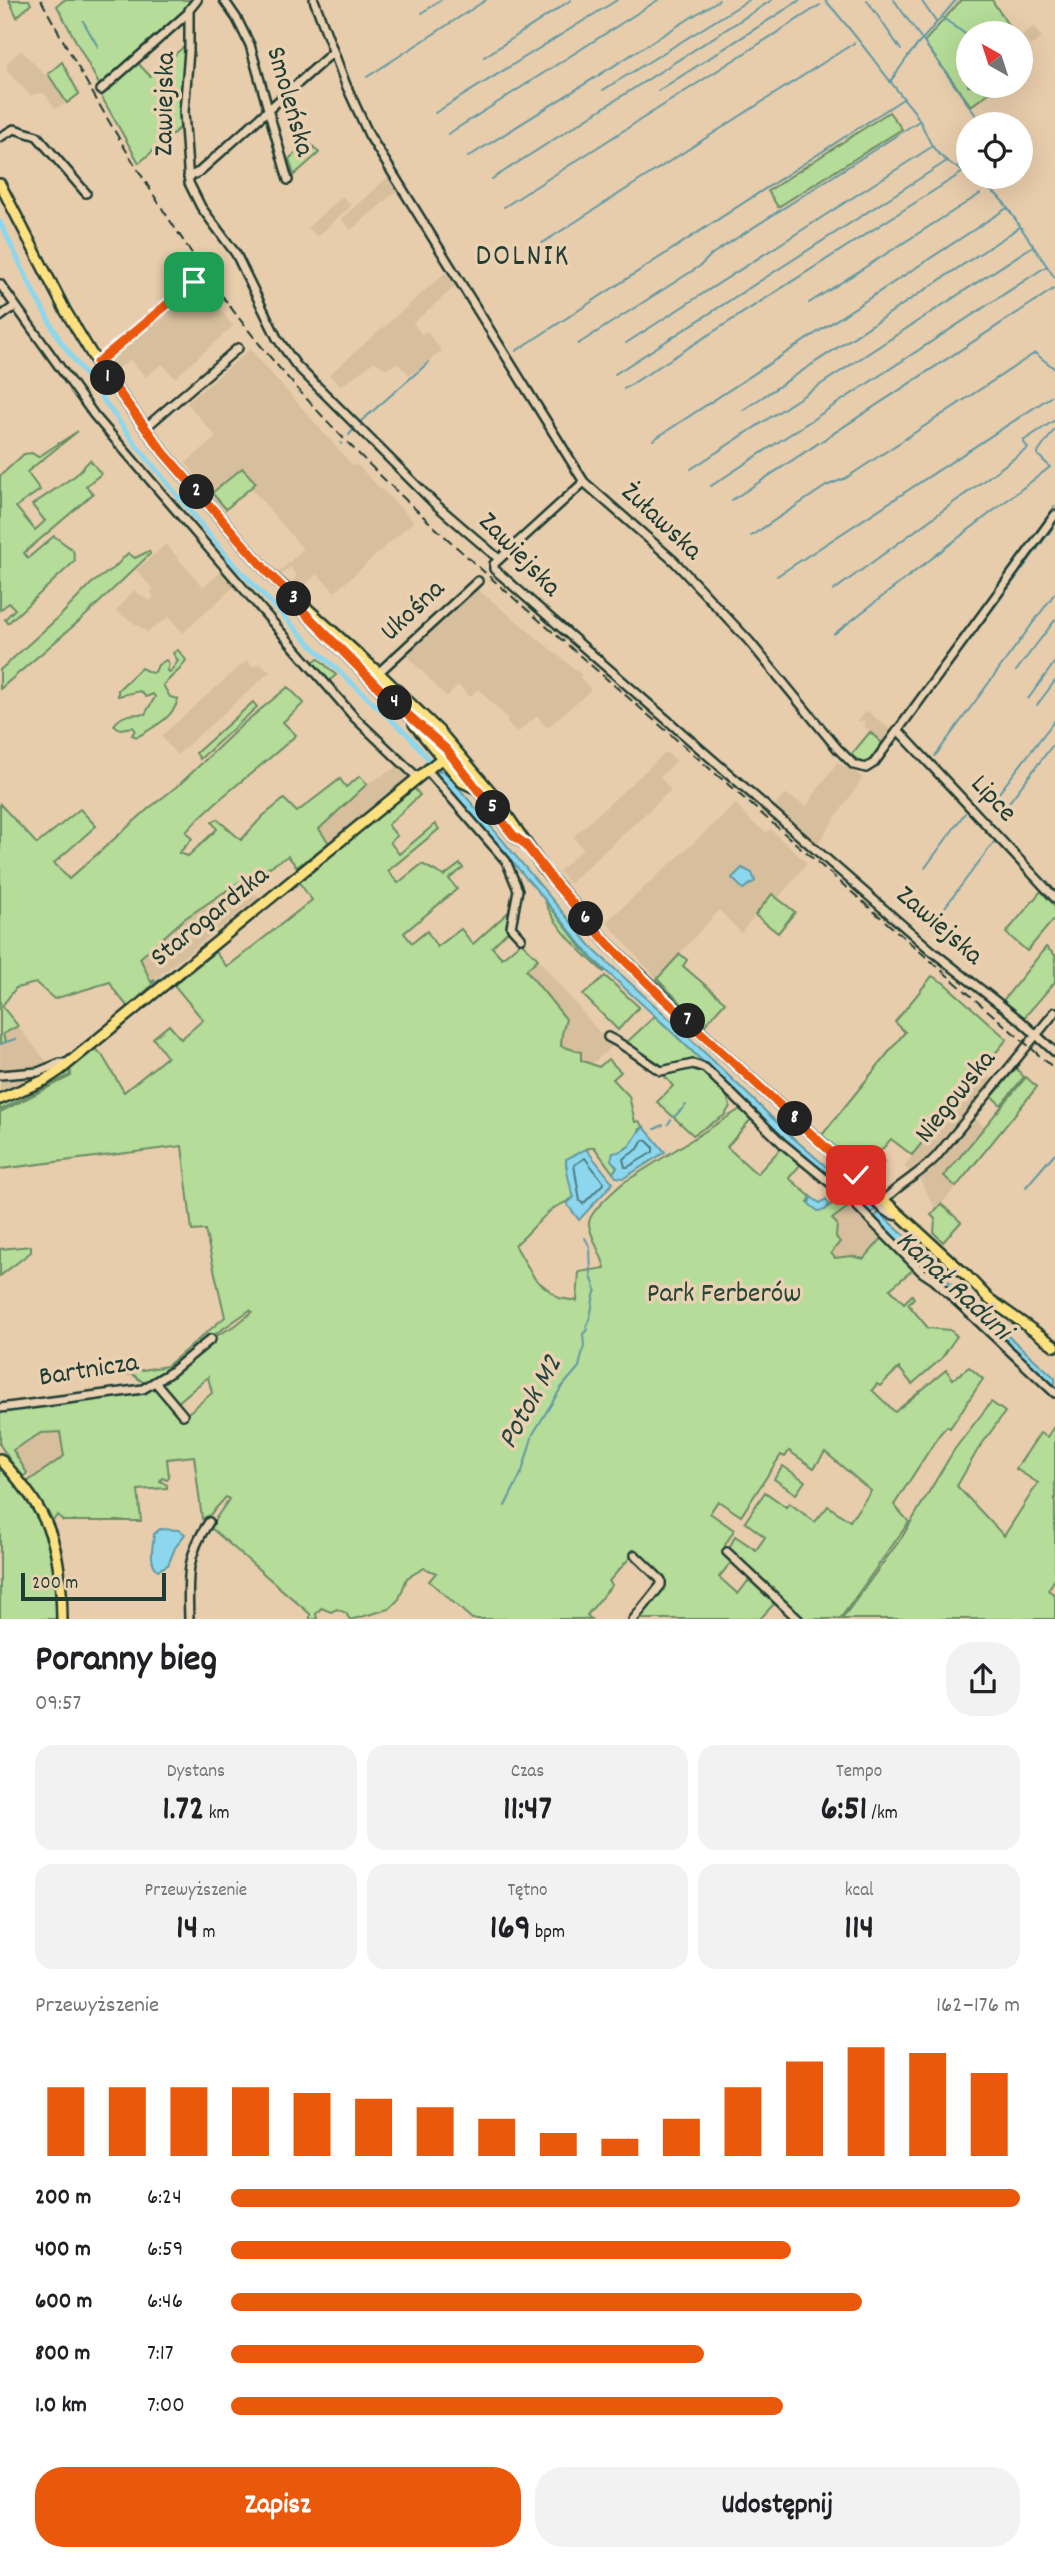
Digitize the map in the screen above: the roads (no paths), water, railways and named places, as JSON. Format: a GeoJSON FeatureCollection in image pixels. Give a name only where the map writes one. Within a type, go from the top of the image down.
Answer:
{"type":"FeatureCollection","features":[{"type":"Feature","properties":{"kind":"main road"},"geometry":{"type":"LineString","coordinates":[[0,184],[65,310],[97,363],[164,453],[270,575],[439,731],[492,793],[554,882],[609,945],[867,1185],[877,1211],[900,1216],[989,1299],[1055,1346]]}},
{"type":"Feature","properties":{"kind":"main road"},"geometry":{"type":"LineString","coordinates":[[294,598],[302,610],[379,687],[446,749],[513,835],[525,844]]}},
{"type":"Feature","properties":{"kind":"main road"},"geometry":{"type":"LineString","coordinates":[[412,705],[417,729],[465,784],[492,793]]}},
{"type":"Feature","properties":{"kind":"main road","name":"Starogardzka"},"geometry":{"type":"LineString","coordinates":[[0,1099],[45,1080],[69,1063],[442,758]]}},
{"type":"Feature","properties":{"kind":"main road"},"geometry":{"type":"LineString","coordinates":[[967,1276],[1055,1339]]}},
{"type":"Feature","properties":{"kind":"main road"},"geometry":{"type":"LineString","coordinates":[[0,1459],[29,1492],[51,1531],[61,1577],[62,1619]]}},
{"type":"Feature","properties":{"kind":"street","name":"Zawiejska"},"geometry":{"type":"LineString","coordinates":[[197,0],[188,13],[189,59],[184,112],[188,177],[197,200],[231,246],[277,338],[296,365],[434,503],[499,559],[493,567],[503,577],[932,951],[1021,1021],[1055,1052]]}},
{"type":"Feature","properties":{"kind":"street","name":"Smoleńska"},"geometry":{"type":"LineString","coordinates":[[224,0],[247,36],[288,180]]}},
{"type":"Feature","properties":{"kind":"street","name":"Żuławska"},"geometry":{"type":"LineString","coordinates":[[314,0],[369,135],[584,482],[674,561],[750,641],[837,748],[855,765],[861,768],[871,766],[1055,514]]}},
{"type":"Feature","properties":{"kind":"street"},"geometry":{"type":"LineString","coordinates":[[101,90],[188,13]]}},
{"type":"Feature","properties":{"kind":"street"},"geometry":{"type":"LineString","coordinates":[[188,177],[197,174],[333,52]]}},
{"type":"Feature","properties":{"kind":"street"},"geometry":{"type":"LineString","coordinates":[[0,137],[14,129],[37,136],[86,193]]}},
{"type":"Feature","properties":{"kind":"street"},"geometry":{"type":"LineString","coordinates":[[97,363],[194,282]]}},
{"type":"Feature","properties":{"kind":"street"},"geometry":{"type":"LineString","coordinates":[[0,284],[94,415],[355,718],[418,778]]}},
{"type":"Feature","properties":{"kind":"street"},"geometry":{"type":"LineString","coordinates":[[0,317],[15,306]]}},
{"type":"Feature","properties":{"kind":"street"},"geometry":{"type":"LineString","coordinates":[[145,428],[238,348]]}},
{"type":"Feature","properties":{"kind":"street"},"geometry":{"type":"LineString","coordinates":[[499,559],[584,482]]}},
{"type":"Feature","properties":{"kind":"street","name":"Ukośna"},"geometry":{"type":"LineString","coordinates":[[366,674],[379,673],[478,581]]}},
{"type":"Feature","properties":{"kind":"street","name":"Ukośna"},"geometry":{"type":"LineString","coordinates":[[379,673],[379,687]]}},
{"type":"Feature","properties":{"kind":"street","name":"Lipce"},"geometry":{"type":"LineString","coordinates":[[898,730],[1055,898]]}},
{"type":"Feature","properties":{"kind":"street"},"geometry":{"type":"LineString","coordinates":[[427,770],[506,861],[519,890],[511,928],[521,938]]}},
{"type":"Feature","properties":{"kind":"street","name":"Niegowska"},"geometry":{"type":"LineString","coordinates":[[877,1211],[931,1163],[1055,1013]]}},
{"type":"Feature","properties":{"kind":"street"},"geometry":{"type":"LineString","coordinates":[[608,1037],[623,1044],[636,1056],[661,1071],[689,1065],[702,1066],[766,1128],[851,1200],[877,1211],[922,1272],[934,1280],[1055,1393]]}},
{"type":"Feature","properties":{"kind":"street"},"geometry":{"type":"LineString","coordinates":[[0,1075],[38,1072],[60,1063],[69,1063]]}},
{"type":"Feature","properties":{"kind":"street","name":"Bartnicza"},"geometry":{"type":"LineString","coordinates":[[0,1408],[143,1389],[156,1383],[211,1339]]}},
{"type":"Feature","properties":{"kind":"street"},"geometry":{"type":"LineString","coordinates":[[156,1383],[184,1415]]}},
{"type":"Feature","properties":{"kind":"street"},"geometry":{"type":"LineString","coordinates":[[189,1619],[188,1572],[191,1553],[209,1522]]}},
{"type":"Feature","properties":{"kind":"street"},"geometry":{"type":"LineString","coordinates":[[727,1552],[799,1619]]}},
{"type":"Feature","properties":{"kind":"street"},"geometry":{"type":"LineString","coordinates":[[633,1619],[661,1585],[661,1580],[635,1555]]}},
{"type":"Feature","properties":{"kind":"water"},"geometry":{"type":"Polygon","coordinates":[[[441,770],[595,951],[791,1136],[875,1209],[871,1214],[785,1141],[592,958],[435,773],[441,770]]]}},
{"type":"Feature","properties":{"kind":"water"},"geometry":{"type":"Polygon","coordinates":[[[742,868],[752,873],[755,881],[743,889],[732,878],[742,868]]]}},
{"type":"Feature","properties":{"kind":"water"},"geometry":{"type":"Polygon","coordinates":[[[644,1127],[665,1152],[624,1178],[616,1177],[613,1173],[617,1167],[611,1160],[613,1153],[629,1146],[644,1127]]]}},
{"type":"Feature","properties":{"kind":"water"},"geometry":{"type":"Polygon","coordinates":[[[586,1149],[613,1183],[579,1220],[567,1204],[574,1197],[566,1159],[586,1149]]]}},
{"type":"Feature","properties":{"kind":"water"},"geometry":{"type":"Polygon","coordinates":[[[811,1197],[820,1203],[826,1199],[829,1205],[825,1210],[818,1211],[809,1204],[811,1197]]]}},
{"type":"Feature","properties":{"kind":"water"},"geometry":{"type":"Polygon","coordinates":[[[879,1213],[957,1290],[1055,1378],[1055,1388],[953,1296],[874,1217],[879,1213]]]}},
{"type":"Feature","properties":{"kind":"water"},"geometry":{"type":"Polygon","coordinates":[[[160,1529],[179,1530],[185,1534],[168,1565],[158,1570],[153,1563],[152,1554],[154,1534],[160,1529]]]}},
{"type":"Feature","properties":{"kind":"waterway"},"geometry":{"type":"LineString","coordinates":[[422,13],[441,0]]}},
{"type":"Feature","properties":{"kind":"waterway"},"geometry":{"type":"LineString","coordinates":[[367,77],[486,0]]}},
{"type":"Feature","properties":{"kind":"waterway"},"geometry":{"type":"LineString","coordinates":[[484,57],[571,0]]}},
{"type":"Feature","properties":{"kind":"waterway"},"geometry":{"type":"LineString","coordinates":[[435,113],[617,0]]}},
{"type":"Feature","properties":{"kind":"waterway"},"geometry":{"type":"LineString","coordinates":[[448,134],[658,0]]}},
{"type":"Feature","properties":{"kind":"waterway"},"geometry":{"type":"LineString","coordinates":[[468,157],[719,0]]}},
{"type":"Feature","properties":{"kind":"waterway"},"geometry":{"type":"LineString","coordinates":[[603,90],[749,0]]}},
{"type":"Feature","properties":{"kind":"waterway"},"geometry":{"type":"LineString","coordinates":[[492,179],[772,0]]}},
{"type":"Feature","properties":{"kind":"waterway"},"geometry":{"type":"LineString","coordinates":[[658,91],[800,0]]}},
{"type":"Feature","properties":{"kind":"waterway"},"geometry":{"type":"LineString","coordinates":[[825,0],[913,110],[934,149],[956,167]]}},
{"type":"Feature","properties":{"kind":"waterway"},"geometry":{"type":"LineString","coordinates":[[867,0],[901,50]]}},
{"type":"Feature","properties":{"kind":"waterway"},"geometry":{"type":"LineString","coordinates":[[894,0],[973,112]]}},
{"type":"Feature","properties":{"kind":"waterway"},"geometry":{"type":"LineString","coordinates":[[921,0],[936,22]]}},
{"type":"Feature","properties":{"kind":"waterway"},"geometry":{"type":"LineString","coordinates":[[890,82],[909,55],[956,0]]}},
{"type":"Feature","properties":{"kind":"waterway"},"geometry":{"type":"LineString","coordinates":[[504,207],[820,5]]}},
{"type":"Feature","properties":{"kind":"waterway"},"geometry":{"type":"LineString","coordinates":[[943,18],[956,27]]}},
{"type":"Feature","properties":{"kind":"waterway"},"geometry":{"type":"LineString","coordinates":[[83,21],[98,47]]}},
{"type":"Feature","properties":{"kind":"waterway"},"geometry":{"type":"LineString","coordinates":[[533,249],[854,43]]}},
{"type":"Feature","properties":{"kind":"waterway"},"geometry":{"type":"LineString","coordinates":[[516,351],[903,99]]}},
{"type":"Feature","properties":{"kind":"waterway"},"geometry":{"type":"LineString","coordinates":[[578,344],[919,121]]}},
{"type":"Feature","properties":{"kind":"waterway"},"geometry":{"type":"LineString","coordinates":[[626,343],[933,146]]}},
{"type":"Feature","properties":{"kind":"waterway"},"geometry":{"type":"LineString","coordinates":[[615,374],[947,161]]}},
{"type":"Feature","properties":{"kind":"waterway"},"geometry":{"type":"LineString","coordinates":[[624,389],[956,176]]}},
{"type":"Feature","properties":{"kind":"waterway"},"geometry":{"type":"LineString","coordinates":[[988,189],[1005,204],[1055,278]]}},
{"type":"Feature","properties":{"kind":"waterway"},"geometry":{"type":"LineString","coordinates":[[809,303],[980,194]]}},
{"type":"Feature","properties":{"kind":"waterway"},"geometry":{"type":"LineString","coordinates":[[653,440],[1007,208]]}},
{"type":"Feature","properties":{"kind":"waterway","name":"Kanał Raduni"},"geometry":{"type":"LineString","coordinates":[[0,222],[59,339],[137,446],[231,561],[313,647],[410,737],[429,760]]}},
{"type":"Feature","properties":{"kind":"waterway"},"geometry":{"type":"LineString","coordinates":[[743,410],[1020,227]]}},
{"type":"Feature","properties":{"kind":"waterway"},"geometry":{"type":"LineString","coordinates":[[691,469],[1033,246]]}},
{"type":"Feature","properties":{"kind":"waterway"},"geometry":{"type":"LineString","coordinates":[[711,486],[1047,266]]}},
{"type":"Feature","properties":{"kind":"waterway"},"geometry":{"type":"LineString","coordinates":[[732,500],[1055,288]]}},
{"type":"Feature","properties":{"kind":"waterway"},"geometry":{"type":"LineString","coordinates":[[751,536],[826,486],[846,478],[1035,353],[1055,369]]}},
{"type":"Feature","properties":{"kind":"waterway"},"geometry":{"type":"LineString","coordinates":[[359,423],[429,362]]}},
{"type":"Feature","properties":{"kind":"waterway"},"geometry":{"type":"LineString","coordinates":[[777,576],[1055,394]]}},
{"type":"Feature","properties":{"kind":"waterway"},"geometry":{"type":"LineString","coordinates":[[833,591],[1028,448],[1023,441],[1055,420]]}},
{"type":"Feature","properties":{"kind":"waterway"},"geometry":{"type":"LineString","coordinates":[[349,435],[355,428]]}},
{"type":"Feature","properties":{"kind":"waterway"},"geometry":{"type":"LineString","coordinates":[[834,634],[1050,467],[1037,454],[1055,429]]}},
{"type":"Feature","properties":{"kind":"waterway"},"geometry":{"type":"LineString","coordinates":[[915,699],[1055,506]]}},
{"type":"Feature","properties":{"kind":"waterway"},"geometry":{"type":"LineString","coordinates":[[930,694],[1055,525]]}},
{"type":"Feature","properties":{"kind":"waterway"},"geometry":{"type":"LineString","coordinates":[[935,756],[1055,593]]}},
{"type":"Feature","properties":{"kind":"waterway"},"geometry":{"type":"LineString","coordinates":[[1016,671],[1055,620]]}},
{"type":"Feature","properties":{"kind":"waterway"},"geometry":{"type":"LineString","coordinates":[[1028,699],[1055,662]]}},
{"type":"Feature","properties":{"kind":"waterway"},"geometry":{"type":"LineString","coordinates":[[1037,705],[1055,681]]}},
{"type":"Feature","properties":{"kind":"waterway"},"geometry":{"type":"LineString","coordinates":[[995,798],[1055,720]]}},
{"type":"Feature","properties":{"kind":"waterway"},"geometry":{"type":"LineString","coordinates":[[997,818],[1055,742]]}},
{"type":"Feature","properties":{"kind":"waterway"},"geometry":{"type":"LineString","coordinates":[[384,799],[409,778]]}},
{"type":"Feature","properties":{"kind":"waterway"},"geometry":{"type":"LineString","coordinates":[[363,816],[380,803]]}},
{"type":"Feature","properties":{"kind":"waterway"},"geometry":{"type":"LineString","coordinates":[[925,868],[965,813]]}},
{"type":"Feature","properties":{"kind":"waterway"},"geometry":{"type":"LineString","coordinates":[[274,889],[358,820]]}},
{"type":"Feature","properties":{"kind":"waterway"},"geometry":{"type":"LineString","coordinates":[[930,927],[994,842]]}},
{"type":"Feature","properties":{"kind":"waterway"},"geometry":{"type":"LineString","coordinates":[[227,927],[270,893]]}},
{"type":"Feature","properties":{"kind":"waterway"},"geometry":{"type":"LineString","coordinates":[[195,953],[221,932]]}},
{"type":"Feature","properties":{"kind":"waterway"},"geometry":{"type":"LineString","coordinates":[[152,991],[155,983],[191,956]]}},
{"type":"Feature","properties":{"kind":"waterway"},"geometry":{"type":"LineString","coordinates":[[0,1044],[15,1039]]}},
{"type":"Feature","properties":{"kind":"waterway","name":"Potok M2"},"geometry":{"type":"LineString","coordinates":[[674,1117],[686,1105]]}},
{"type":"Feature","properties":{"kind":"waterway","name":"Potok M2"},"geometry":{"type":"LineString","coordinates":[[668,1124],[671,1120]]}},
{"type":"Feature","properties":{"kind":"waterway","name":"Potok M2"},"geometry":{"type":"LineString","coordinates":[[655,1129],[663,1125]]}},
{"type":"Feature","properties":{"kind":"waterway"},"geometry":{"type":"LineString","coordinates":[[1026,1187],[1055,1153]]}},
{"type":"Feature","properties":{"kind":"waterway","name":"Potok M2"},"geometry":{"type":"LineString","coordinates":[[505,1506],[522,1472],[533,1434],[561,1388],[579,1367],[584,1346],[583,1334],[587,1330],[596,1290],[591,1276],[590,1247],[585,1238]]}},
{"type":"Feature","properties":{"kind":"railway"},"geometry":{"type":"LineString","coordinates":[[41,0],[143,178],[199,264],[261,346],[343,438],[477,565],[1055,1069]]}},
{"type":"Feature","properties":{"kind":"district","name":"DOLNIK"},"geometry":{"type":"Point","coordinates":[523,258]}},
{"type":"Feature","properties":{"kind":"park label","name":"Park Ferberów"},"geometry":{"type":"Point","coordinates":[724,1296]}}]}
